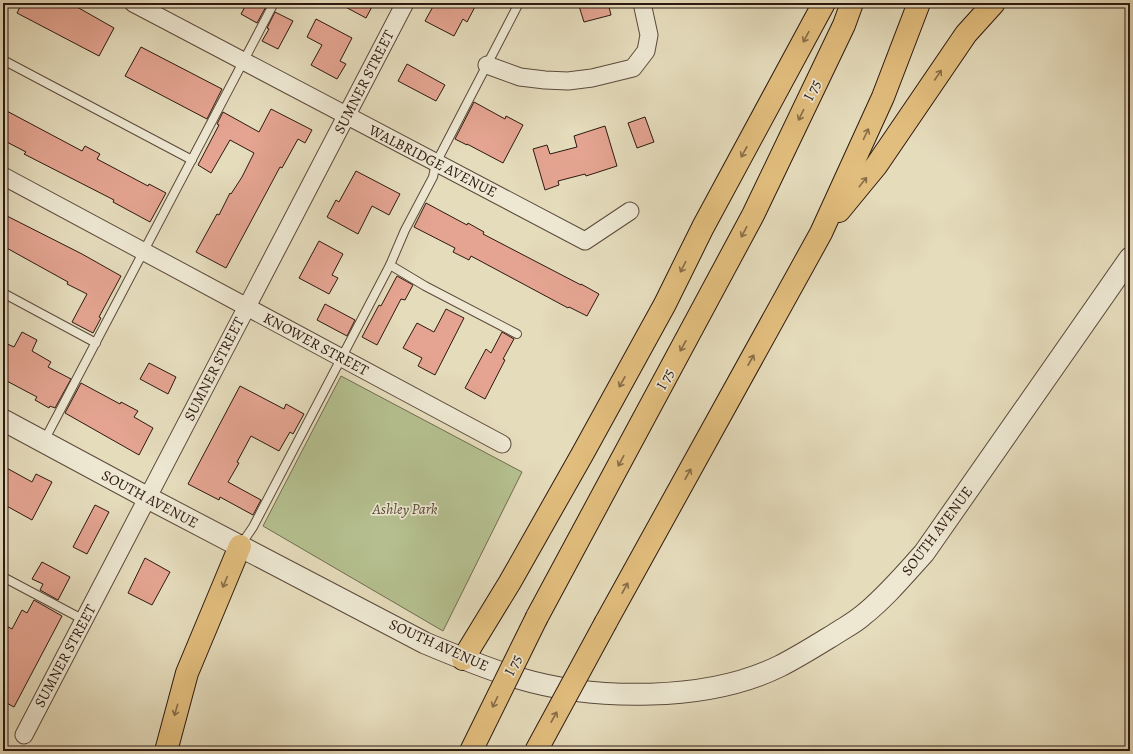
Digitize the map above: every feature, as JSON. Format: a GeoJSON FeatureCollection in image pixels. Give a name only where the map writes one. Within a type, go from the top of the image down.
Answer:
{"type":"FeatureCollection","features":[{"type":"Feature","properties":{"kind":"highway"},"geometry":{"type":"LineString","coordinates":[[463,659],[510,582],[665,304],[703,227],[824,3]]}},
{"type":"Feature","properties":{"kind":"highway","name":"I 75"},"geometry":{"type":"LineString","coordinates":[[471,751],[537,617],[753,215],[844,25],[852,3]]}},
{"type":"Feature","properties":{"kind":"highway"},"geometry":{"type":"LineString","coordinates":[[536,751],[821,233],[883,97],[920,3]]}},
{"type":"Feature","properties":{"kind":"highway"},"geometry":{"type":"LineString","coordinates":[[821,233],[876,166],[966,34],[994,3]]}},
{"type":"Feature","properties":{"kind":"highway"},"geometry":{"type":"LineString","coordinates":[[166,751],[187,673],[240,546]]}},
{"type":"Feature","properties":{"kind":"street","name":"WALBRIDGE AVENUE"},"geometry":{"type":"LineString","coordinates":[[133,3],[584,241],[630,211]]}},
{"type":"Feature","properties":{"kind":"street","name":"SUMNER STREET"},"geometry":{"type":"LineString","coordinates":[[24,735],[405,3]]}},
{"type":"Feature","properties":{"kind":"street"},"geometry":{"type":"LineString","coordinates":[[487,65],[520,77],[568,81],[592,78],[633,68],[646,51],[649,35],[642,3]]}},
{"type":"Feature","properties":{"kind":"street","name":"KNOWER STREET"},"geometry":{"type":"LineString","coordinates":[[3,176],[502,444]]}},
{"type":"Feature","properties":{"kind":"street","name":"SOUTH AVENUE"},"geometry":{"type":"LineString","coordinates":[[3,420],[148,498],[425,643],[463,659],[519,678],[565,689],[605,694],[650,695],[711,689],[746,679],[779,667],[862,616],[892,588],[924,553],[1130,258]]}},
{"type":"Feature","properties":{"kind":"lane"},"geometry":{"type":"LineString","coordinates":[[43,442],[274,3]]}},
{"type":"Feature","properties":{"kind":"lane"},"geometry":{"type":"LineString","coordinates":[[240,546],[253,527],[390,265],[405,230],[433,177],[436,163],[519,3]]}},
{"type":"Feature","properties":{"kind":"lane"},"geometry":{"type":"LineString","coordinates":[[3,60],[192,160]]}},
{"type":"Feature","properties":{"kind":"lane"},"geometry":{"type":"LineString","coordinates":[[390,265],[425,286],[517,334]]}},
{"type":"Feature","properties":{"kind":"lane"},"geometry":{"type":"LineString","coordinates":[[3,293],[96,343]]}},
{"type":"Feature","properties":{"kind":"lane"},"geometry":{"type":"LineString","coordinates":[[3,577],[84,620]]}},
{"type":"Feature","properties":{"kind":"green space","name":"Ashley Park"},"geometry":{"type":"Polygon","coordinates":[[[341,376],[522,472],[443,631],[263,526],[341,376]]]}},
{"type":"Feature","properties":{"kind":"building"},"geometry":{"type":"Polygon","coordinates":[[[22,3],[70,3],[114,28],[99,56],[17,13],[22,3]]]}},
{"type":"Feature","properties":{"kind":"building"},"geometry":{"type":"Polygon","coordinates":[[[247,3],[268,3],[257,23],[241,14],[247,3]]]}},
{"type":"Feature","properties":{"kind":"building"},"geometry":{"type":"Polygon","coordinates":[[[338,3],[374,3],[366,18],[338,3]]]}},
{"type":"Feature","properties":{"kind":"building"},"geometry":{"type":"Polygon","coordinates":[[[435,3],[477,3],[467,22],[463,19],[454,36],[425,21],[435,3]]]}},
{"type":"Feature","properties":{"kind":"building"},"geometry":{"type":"Polygon","coordinates":[[[588,3],[608,3],[611,15],[584,22],[579,6],[588,3]]]}},
{"type":"Feature","properties":{"kind":"building"},"geometry":{"type":"Polygon","coordinates":[[[275,12],[293,21],[278,49],[262,41],[269,29],[267,28],[275,12]]]}},
{"type":"Feature","properties":{"kind":"building"},"geometry":{"type":"Polygon","coordinates":[[[316,19],[352,38],[340,61],[346,64],[337,79],[311,65],[322,45],[307,37],[316,19]]]}},
{"type":"Feature","properties":{"kind":"building"},"geometry":{"type":"Polygon","coordinates":[[[141,47],[222,89],[207,119],[125,76],[141,47]]]}},
{"type":"Feature","properties":{"kind":"building"},"geometry":{"type":"Polygon","coordinates":[[[407,64],[445,85],[436,101],[398,81],[407,64]]]}},
{"type":"Feature","properties":{"kind":"building"},"geometry":{"type":"Polygon","coordinates":[[[474,102],[505,119],[506,116],[523,125],[503,163],[455,139],[474,102]]]}},
{"type":"Feature","properties":{"kind":"building"},"geometry":{"type":"Polygon","coordinates":[[[3,109],[82,151],[85,146],[100,154],[97,159],[148,186],[149,184],[166,193],[150,222],[113,202],[114,200],[24,154],[26,152],[3,140],[3,109]]]}},
{"type":"Feature","properties":{"kind":"building"},"geometry":{"type":"Polygon","coordinates":[[[271,109],[312,130],[305,143],[298,139],[282,168],[280,167],[226,268],[196,252],[217,214],[219,215],[230,193],[231,194],[242,177],[254,153],[230,140],[211,173],[198,165],[219,125],[217,124],[223,112],[259,132],[271,109]]]}},
{"type":"Feature","properties":{"kind":"building"},"geometry":{"type":"Polygon","coordinates":[[[645,117],[654,142],[637,148],[628,123],[645,117]]]}},
{"type":"Feature","properties":{"kind":"building"},"geometry":{"type":"Polygon","coordinates":[[[605,126],[617,166],[586,176],[585,174],[558,181],[559,185],[545,190],[533,149],[547,145],[550,154],[577,147],[574,136],[605,126]]]}},
{"type":"Feature","properties":{"kind":"building"},"geometry":{"type":"Polygon","coordinates":[[[356,171],[400,194],[389,215],[372,206],[358,234],[327,217],[336,200],[339,202],[356,171]]]}},
{"type":"Feature","properties":{"kind":"building"},"geometry":{"type":"Polygon","coordinates":[[[426,203],[467,225],[468,223],[484,232],[483,234],[599,294],[587,316],[569,307],[568,308],[471,256],[469,260],[453,252],[455,248],[414,227],[426,203]]]}},
{"type":"Feature","properties":{"kind":"building"},"geometry":{"type":"Polygon","coordinates":[[[3,214],[82,254],[121,276],[99,317],[101,318],[93,333],[72,322],[87,294],[67,284],[68,282],[3,246],[3,214]]]}},
{"type":"Feature","properties":{"kind":"building"},"geometry":{"type":"Polygon","coordinates":[[[319,241],[343,254],[332,275],[338,278],[329,294],[299,278],[319,241]]]}},
{"type":"Feature","properties":{"kind":"building"},"geometry":{"type":"Polygon","coordinates":[[[397,276],[413,285],[405,300],[401,299],[377,345],[362,337],[397,276]]]}},
{"type":"Feature","properties":{"kind":"building"},"geometry":{"type":"Polygon","coordinates":[[[325,304],[355,320],[347,336],[317,320],[325,304]]]}},
{"type":"Feature","properties":{"kind":"building"},"geometry":{"type":"Polygon","coordinates":[[[446,309],[464,318],[435,375],[418,366],[422,358],[403,348],[417,323],[434,332],[446,309]]]}},
{"type":"Feature","properties":{"kind":"building"},"geometry":{"type":"Polygon","coordinates":[[[22,332],[37,340],[32,351],[51,362],[48,367],[71,379],[55,408],[50,406],[49,408],[35,400],[37,397],[3,379],[3,342],[14,347],[22,332]]]}},
{"type":"Feature","properties":{"kind":"building"},"geometry":{"type":"Polygon","coordinates":[[[502,332],[514,339],[503,359],[505,360],[485,399],[465,388],[486,349],[491,353],[502,332]]]}},
{"type":"Feature","properties":{"kind":"building"},"geometry":{"type":"Polygon","coordinates":[[[149,363],[176,377],[168,394],[140,379],[149,363]]]}},
{"type":"Feature","properties":{"kind":"building"},"geometry":{"type":"Polygon","coordinates":[[[81,383],[120,404],[121,402],[138,411],[134,417],[153,428],[139,455],[65,413],[81,383]]]}},
{"type":"Feature","properties":{"kind":"building"},"geometry":{"type":"Polygon","coordinates":[[[240,386],[284,409],[286,404],[304,414],[293,434],[290,432],[279,451],[251,436],[237,462],[239,463],[228,482],[261,500],[253,515],[220,497],[219,500],[188,484],[240,386]]]}},
{"type":"Feature","properties":{"kind":"building"},"geometry":{"type":"Polygon","coordinates":[[[3,466],[32,482],[36,474],[52,482],[32,520],[3,504],[3,466]]]}},
{"type":"Feature","properties":{"kind":"building"},"geometry":{"type":"Polygon","coordinates":[[[95,505],[109,512],[87,554],[73,547],[95,505]]]}},
{"type":"Feature","properties":{"kind":"building"},"geometry":{"type":"Polygon","coordinates":[[[145,558],[170,572],[152,605],[128,593],[145,558]]]}},
{"type":"Feature","properties":{"kind":"building"},"geometry":{"type":"Polygon","coordinates":[[[42,562],[70,577],[58,600],[40,590],[43,584],[32,579],[42,562]]]}},
{"type":"Feature","properties":{"kind":"building"},"geometry":{"type":"Polygon","coordinates":[[[34,600],[62,616],[14,707],[3,701],[3,624],[12,629],[22,610],[27,613],[34,600]]]}},
{"type":"Feature","properties":{"kind":"railway"},"geometry":{"type":"LineString","coordinates":[[3,750],[12,751]]}}]}
